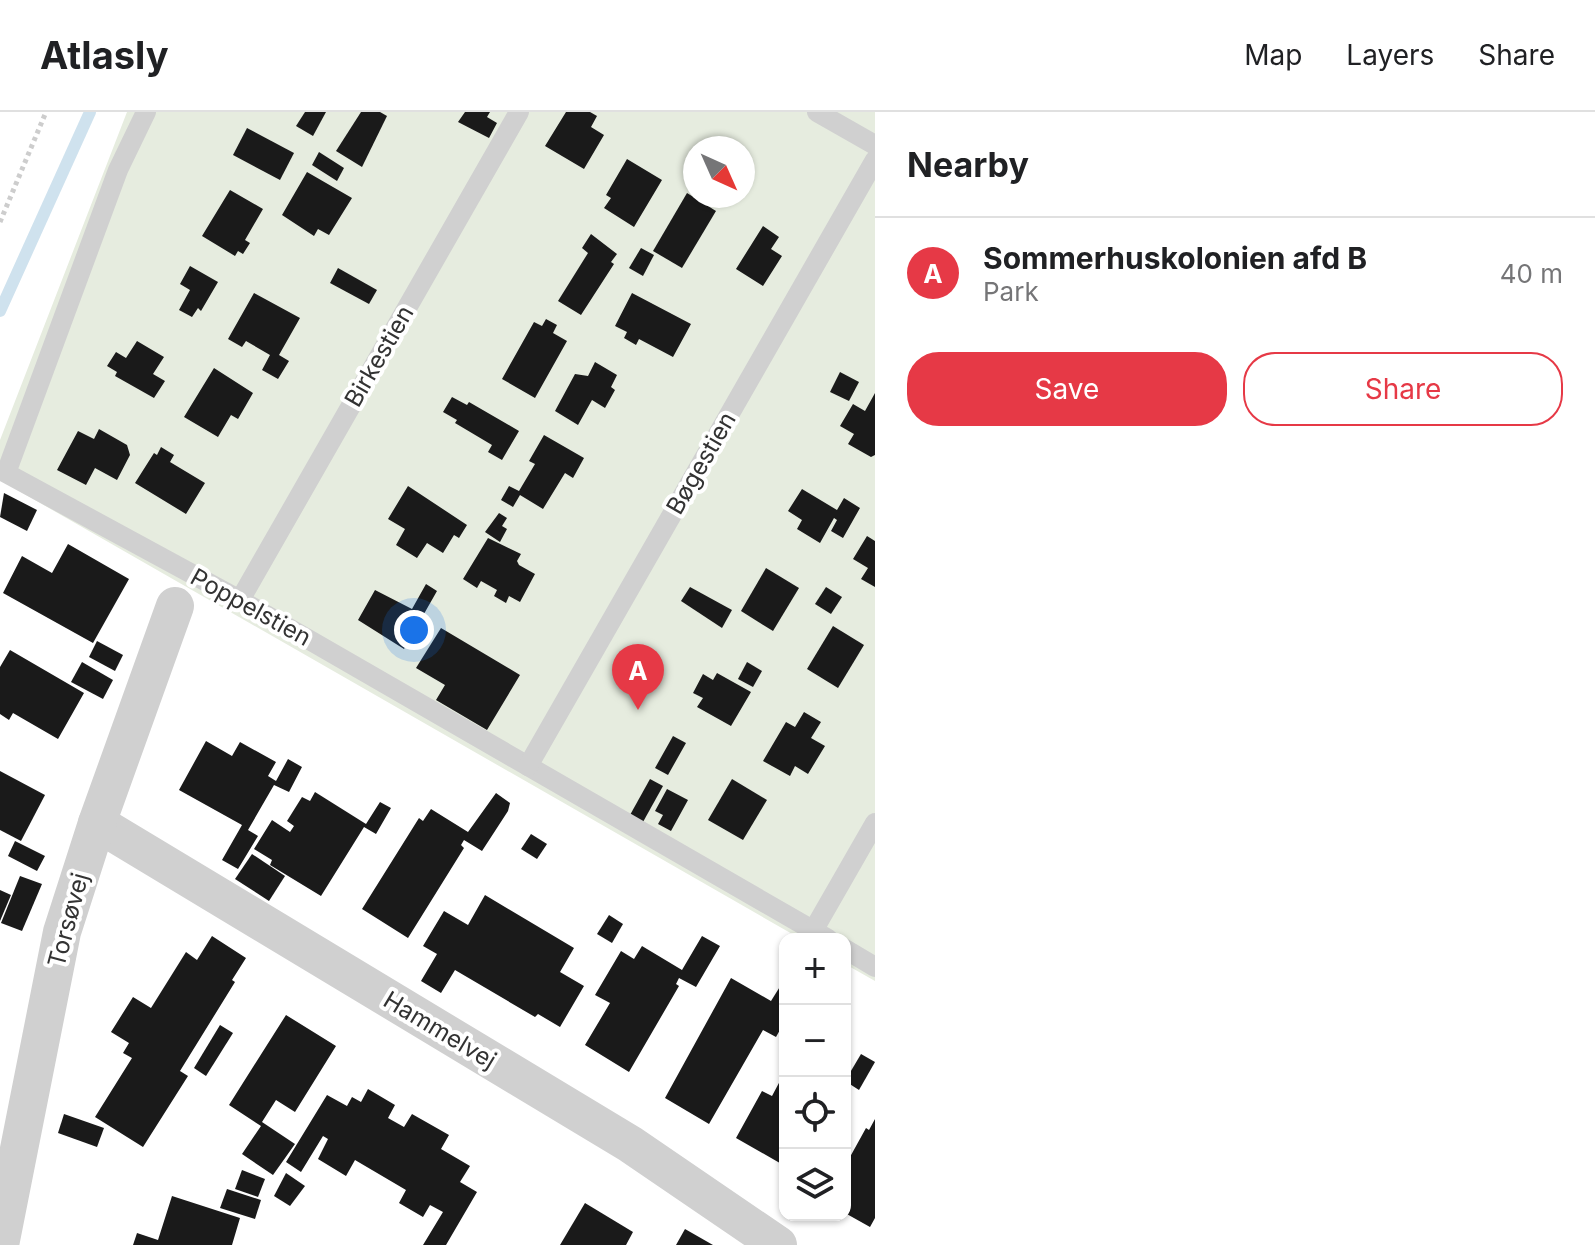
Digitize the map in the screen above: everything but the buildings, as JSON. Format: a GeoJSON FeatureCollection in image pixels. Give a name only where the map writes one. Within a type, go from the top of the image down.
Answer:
{"type":"FeatureCollection","features":[{"type":"Feature","properties":{"kind":"street","name":"Torsøvej"},"geometry":{"type":"LineString","coordinates":[[0,1245],[62,932],[97,823],[175,606]]}},
{"type":"Feature","properties":{"kind":"street","name":"Hammelvej"},"geometry":{"type":"LineString","coordinates":[[97,823],[630,1144],[778,1245]]}},
{"type":"Feature","properties":{"kind":"lane","name":"Poppelstien"},"geometry":{"type":"LineString","coordinates":[[146,112],[118,170],[6,473],[240,600],[817,933]]}},
{"type":"Feature","properties":{"kind":"lane","name":"Birkestien"},"geometry":{"type":"LineString","coordinates":[[240,600],[519,112]]}},
{"type":"Feature","properties":{"kind":"lane"},"geometry":{"type":"LineString","coordinates":[[817,112],[875,145]]}},
{"type":"Feature","properties":{"kind":"lane","name":"Bøgestien"},"geometry":{"type":"LineString","coordinates":[[528,766],[875,160]]}},
{"type":"Feature","properties":{"kind":"lane"},"geometry":{"type":"LineString","coordinates":[[821,933],[875,823]]}},
{"type":"Feature","properties":{"kind":"lane"},"geometry":{"type":"LineString","coordinates":[[851,953],[875,967]]}},
{"type":"Feature","properties":{"kind":"path"},"geometry":{"type":"LineString","coordinates":[[0,222],[46,112]]}},
{"type":"Feature","properties":{"kind":"shaded area"},"geometry":{"type":"Polygon","coordinates":[[[127,112],[875,112],[875,981],[851,967],[851,933],[791,933],[0,480],[0,440],[127,112]]]}},
{"type":"Feature","properties":{"kind":"waterway"},"geometry":{"type":"LineString","coordinates":[[0,311],[90,112]]}},
{"type":"Feature","properties":{"kind":"place","name":"Sommerhuskolonien afd B"},"geometry":{"type":"Point","coordinates":[638,710]}}]}
